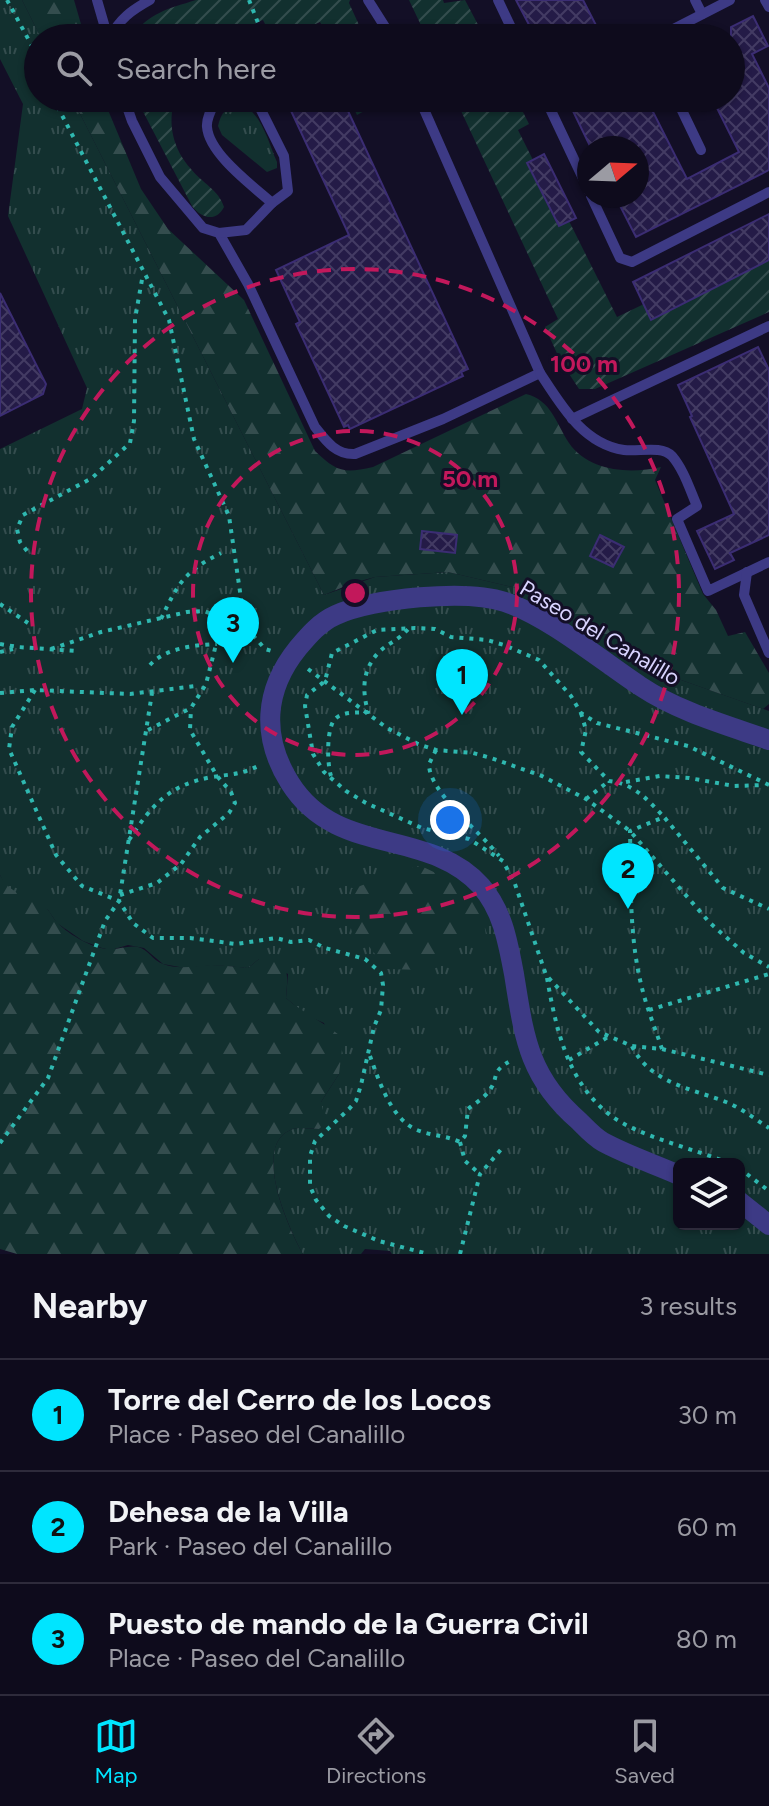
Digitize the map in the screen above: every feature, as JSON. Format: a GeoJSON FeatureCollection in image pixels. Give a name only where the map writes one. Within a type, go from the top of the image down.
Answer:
{"type":"FeatureCollection","features":[{"type":"Feature","properties":{"kind":"street","name":"Paseo del Canalillo"},"geometry":{"type":"LineString","coordinates":[[673,1172],[601,1140],[572,1115],[553,1093],[529,1052],[500,916],[491,898],[477,882],[446,859],[425,850],[376,840],[343,828],[310,808],[290,784],[277,758],[269,727],[272,694],[280,671],[291,656],[313,630],[335,615],[391,600],[437,597],[491,599],[528,612],[642,688],[680,708],[769,740]]}},
{"type":"Feature","properties":{"kind":"street"},"geometry":{"type":"LineString","coordinates":[[745,1206],[769,1225]]}},
{"type":"Feature","properties":{"kind":"lane"},"geometry":{"type":"LineString","coordinates":[[97,0],[105,24]]}},
{"type":"Feature","properties":{"kind":"lane"},"geometry":{"type":"LineString","coordinates":[[116,24],[150,0]]}},
{"type":"Feature","properties":{"kind":"lane"},"geometry":{"type":"LineString","coordinates":[[368,0],[383,24]]}},
{"type":"Feature","properties":{"kind":"lane"},"geometry":{"type":"LineString","coordinates":[[498,0],[509,24]]}},
{"type":"Feature","properties":{"kind":"lane"},"geometry":{"type":"LineString","coordinates":[[695,0],[702,14]]}},
{"type":"Feature","properties":{"kind":"lane"},"geometry":{"type":"LineString","coordinates":[[683,24],[730,0]]}},
{"type":"Feature","properties":{"kind":"lane"},"geometry":{"type":"LineString","coordinates":[[765,0],[769,7]]}},
{"type":"Feature","properties":{"kind":"lane"},"geometry":{"type":"LineString","coordinates":[[129,112],[160,177],[203,228],[219,233],[246,230],[288,191],[284,156],[262,112]]}},
{"type":"Feature","properties":{"kind":"lane"},"geometry":{"type":"LineString","coordinates":[[212,112],[207,127],[222,157],[272,203]]}},
{"type":"Feature","properties":{"kind":"lane"},"geometry":{"type":"LineString","coordinates":[[425,112],[540,373],[572,419],[591,437],[622,450],[661,450],[671,455],[697,506],[677,519],[708,591],[769,562]]}},
{"type":"Feature","properties":{"kind":"lane"},"geometry":{"type":"LineString","coordinates":[[552,112],[577,166]]}},
{"type":"Feature","properties":{"kind":"lane"},"geometry":{"type":"LineString","coordinates":[[683,112],[701,150]]}},
{"type":"Feature","properties":{"kind":"lane"},"geometry":{"type":"LineString","coordinates":[[597,208],[620,258],[632,262],[769,192]]}},
{"type":"Feature","properties":{"kind":"lane"},"geometry":{"type":"LineString","coordinates":[[219,233],[248,284],[315,427],[329,445],[344,455],[355,454],[443,419],[540,373]]}},
{"type":"Feature","properties":{"kind":"lane"},"geometry":{"type":"LineString","coordinates":[[572,419],[769,326]]}},
{"type":"Feature","properties":{"kind":"lane"},"geometry":{"type":"LineString","coordinates":[[747,572],[744,595],[769,653]]}},
{"type":"Feature","properties":{"kind":"path"},"geometry":{"type":"LineString","coordinates":[[7,0],[24,31]]}},
{"type":"Feature","properties":{"kind":"path"},"geometry":{"type":"LineString","coordinates":[[249,0],[258,24]]}},
{"type":"Feature","properties":{"kind":"path"},"geometry":{"type":"LineString","coordinates":[[60,112],[169,320],[194,439],[229,516],[245,626]]}},
{"type":"Feature","properties":{"kind":"path"},"geometry":{"type":"LineString","coordinates":[[27,551],[20,542],[17,529],[23,515],[92,478],[130,443],[135,398],[135,319],[144,271]]}},
{"type":"Feature","properties":{"kind":"path"},"geometry":{"type":"LineString","coordinates":[[161,619],[180,582],[196,566],[221,553]]}},
{"type":"Feature","properties":{"kind":"path"},"geometry":{"type":"LineString","coordinates":[[0,604],[28,623]]}},
{"type":"Feature","properties":{"kind":"path"},"geometry":{"type":"LineString","coordinates":[[51,649],[101,632],[187,612],[204,611],[245,626],[265,649],[291,656],[387,728],[418,744],[436,750],[491,758],[542,776],[586,799],[630,831],[710,923],[744,953],[769,967]]}},
{"type":"Feature","properties":{"kind":"path"},"geometry":{"type":"LineString","coordinates":[[35,690],[12,727],[9,749],[56,855],[82,886],[119,898],[137,892],[157,883],[181,864],[200,837],[229,813],[235,803],[190,730],[191,708],[206,684],[223,617]]}},
{"type":"Feature","properties":{"kind":"path"},"geometry":{"type":"LineString","coordinates":[[368,712],[363,694],[364,678],[380,650],[398,641],[409,628]]}},
{"type":"Feature","properties":{"kind":"path"},"geometry":{"type":"LineString","coordinates":[[325,681],[332,653],[377,630],[435,629],[451,637],[487,640],[539,660],[571,696],[586,730],[581,752],[609,781]]}},
{"type":"Feature","properties":{"kind":"path"},"geometry":{"type":"LineString","coordinates":[[0,644],[76,651]]}},
{"type":"Feature","properties":{"kind":"path"},"geometry":{"type":"LineString","coordinates":[[150,665],[157,657],[195,645],[217,644]]}},
{"type":"Feature","properties":{"kind":"path"},"geometry":{"type":"LineString","coordinates":[[0,652],[18,647]]}},
{"type":"Feature","properties":{"kind":"path"},"geometry":{"type":"LineString","coordinates":[[0,693],[35,690],[152,693],[196,686]]}},
{"type":"Feature","properties":{"kind":"path"},"geometry":{"type":"LineString","coordinates":[[0,1143],[48,1078],[105,921],[119,898],[152,693]]}},
{"type":"Feature","properties":{"kind":"path"},"geometry":{"type":"LineString","coordinates":[[147,730],[191,708]]}},
{"type":"Feature","properties":{"kind":"path"},"geometry":{"type":"LineString","coordinates":[[332,779],[328,768],[331,724],[344,714],[368,712]]}},
{"type":"Feature","properties":{"kind":"path"},"geometry":{"type":"LineString","coordinates":[[581,713],[597,723],[616,729],[688,746],[767,785]]}},
{"type":"Feature","properties":{"kind":"path"},"geometry":{"type":"LineString","coordinates":[[436,750],[429,764],[432,781],[503,861]]}},
{"type":"Feature","properties":{"kind":"path"},"geometry":{"type":"LineString","coordinates":[[128,842],[147,812],[165,793],[199,780],[240,774],[277,758]]}},
{"type":"Feature","properties":{"kind":"path"},"geometry":{"type":"LineString","coordinates":[[586,799],[609,781],[625,782],[660,776],[734,786],[767,785]]}},
{"type":"Feature","properties":{"kind":"path"},"geometry":{"type":"LineString","coordinates":[[625,782],[664,817],[723,888],[769,909]]}},
{"type":"Feature","properties":{"kind":"path"},"geometry":{"type":"LineString","coordinates":[[630,831],[664,817]]}},
{"type":"Feature","properties":{"kind":"path"},"geometry":{"type":"LineString","coordinates":[[630,831],[632,919],[641,983],[662,1049]]}},
{"type":"Feature","properties":{"kind":"path"},"geometry":{"type":"LineString","coordinates":[[119,898],[133,923],[153,938],[190,938],[236,944],[276,938],[291,942],[309,940],[375,965],[381,973],[383,985],[381,1010],[356,1101],[315,1141],[310,1156],[310,1186],[316,1200],[329,1216],[344,1226],[379,1241],[428,1254]]}},
{"type":"Feature","properties":{"kind":"path"},"geometry":{"type":"LineString","coordinates":[[648,1010],[769,974]]}},
{"type":"Feature","properties":{"kind":"path"},"geometry":{"type":"LineString","coordinates":[[546,975],[562,1047],[593,1098],[611,1116],[630,1126],[715,1158]]}},
{"type":"Feature","properties":{"kind":"path"},"geometry":{"type":"LineString","coordinates":[[569,1060],[608,1037]]}},
{"type":"Feature","properties":{"kind":"path"},"geometry":{"type":"LineString","coordinates":[[632,1046],[648,1070],[658,1076],[729,1103],[769,1128]]}},
{"type":"Feature","properties":{"kind":"path"},"geometry":{"type":"LineString","coordinates":[[460,1142],[465,1136],[468,1109],[491,1088],[494,1074],[499,1068],[529,1052]]}},
{"type":"Feature","properties":{"kind":"path"},"geometry":{"type":"LineString","coordinates":[[369,1054],[386,1095],[413,1129],[460,1142]]}},
{"type":"Feature","properties":{"kind":"path"},"geometry":{"type":"LineString","coordinates":[[764,1074],[769,1080]]}},
{"type":"Feature","properties":{"kind":"path"},"geometry":{"type":"LineString","coordinates":[[460,1142],[465,1161],[480,1174]]}},
{"type":"Feature","properties":{"kind":"path"},"geometry":{"type":"LineString","coordinates":[[460,1254],[480,1174],[504,1146]]}},
{"type":"Feature","properties":{"kind":"path"},"geometry":{"type":"LineString","coordinates":[[745,1172],[769,1189]]}},
{"type":"Feature","properties":{"kind":"green space"},"geometry":{"type":"Polygon","coordinates":[[[0,0],[22,0],[34,24],[24,24],[24,112],[79,112],[324,595],[375,577],[448,572],[525,590],[650,669],[769,711],[769,1254],[392,1254],[390,1251],[365,1249],[361,1254],[303,1254],[282,1207],[274,1168],[274,1151],[281,1137],[293,1129],[319,1129],[321,1102],[339,1074],[324,1023],[306,1015],[286,998],[288,974],[259,959],[248,968],[214,965],[185,968],[163,964],[144,948],[128,945],[111,950],[102,948],[83,941],[57,923],[48,910],[17,895],[5,885],[0,875],[0,449],[82,409],[87,388],[8,216],[23,104],[0,59],[0,0]]]}},
{"type":"Feature","properties":{"kind":"green space"},"geometry":{"type":"Polygon","coordinates":[[[22,0],[74,0],[81,24],[34,24],[22,0]]]}},
{"type":"Feature","properties":{"kind":"green space"},"geometry":{"type":"Polygon","coordinates":[[[196,0],[350,0],[359,24],[265,24],[263,20],[254,24],[143,24],[168,9],[196,0]]]}},
{"type":"Feature","properties":{"kind":"green space"},"geometry":{"type":"Polygon","coordinates":[[[409,0],[443,0],[444,3],[465,0],[478,24],[420,24],[409,0]]]}},
{"type":"Feature","properties":{"kind":"green space"},"geometry":{"type":"Polygon","coordinates":[[[79,112],[109,112],[141,189],[168,229],[244,300],[315,451],[335,467],[354,470],[373,467],[526,394],[547,407],[569,443],[587,460],[624,470],[661,467],[655,480],[703,594],[716,610],[728,636],[745,632],[769,673],[769,704],[763,709],[650,669],[525,590],[448,572],[375,577],[324,595],[79,112]]]}},
{"type":"Feature","properties":{"kind":"green space"},"geometry":{"type":"Polygon","coordinates":[[[143,112],[173,112],[173,136],[180,153],[224,207],[217,215],[208,217],[192,206],[143,112]]]}},
{"type":"Feature","properties":{"kind":"green space"},"geometry":{"type":"Polygon","coordinates":[[[253,112],[267,136],[277,168],[267,172],[222,135],[218,126],[222,114],[253,112]]]}},
{"type":"Feature","properties":{"kind":"green space"},"geometry":{"type":"Polygon","coordinates":[[[462,112],[523,112],[529,124],[518,130],[533,160],[527,164],[558,226],[569,221],[617,317],[644,304],[652,319],[769,259],[769,312],[595,389],[579,389],[560,360],[545,327],[558,319],[462,112]]]}},
{"type":"Feature","properties":{"kind":"green space"},"geometry":{"type":"Polygon","coordinates":[[[421,866],[465,891],[479,909],[486,935],[476,941],[458,943],[424,970],[387,969],[367,944],[353,936],[347,913],[352,889],[379,879],[393,880],[410,868],[421,866]]]}},
{"type":"Feature","properties":{"kind":"green space"},"geometry":{"type":"Polygon","coordinates":[[[0,875],[10,888],[42,905],[66,930],[94,946],[112,949],[138,947],[159,962],[175,967],[211,965],[248,968],[259,959],[274,955],[283,964],[287,974],[286,998],[339,1035],[342,1049],[339,1074],[321,1102],[326,1122],[319,1129],[293,1129],[281,1137],[274,1151],[282,1208],[303,1254],[17,1254],[0,1249],[0,875]]]}},
{"type":"Feature","properties":{"kind":"building"},"geometry":{"type":"Polygon","coordinates":[[[516,0],[583,0],[595,24],[529,24],[516,0]]]}},
{"type":"Feature","properties":{"kind":"building"},"geometry":{"type":"Polygon","coordinates":[[[753,16],[768,46],[752,54],[769,88],[769,170],[636,237],[621,208],[649,208],[649,136],[585,136],[573,112],[653,112],[687,179],[739,152],[719,112],[745,112],[745,24],[737,24],[753,16]]]}},
{"type":"Feature","properties":{"kind":"building"},"geometry":{"type":"Polygon","coordinates":[[[292,112],[349,112],[468,369],[461,372],[463,376],[350,429],[348,425],[344,427],[296,324],[300,322],[276,270],[349,235],[292,112]]]}},
{"type":"Feature","properties":{"kind":"building"},"geometry":{"type":"Polygon","coordinates":[[[544,154],[576,218],[559,226],[527,163],[544,154]]]}},
{"type":"Feature","properties":{"kind":"building"},"geometry":{"type":"Polygon","coordinates":[[[769,214],[769,260],[651,320],[633,282],[769,214]]]}},
{"type":"Feature","properties":{"kind":"building"},"geometry":{"type":"Polygon","coordinates":[[[0,293],[46,384],[43,394],[0,416],[0,293]]]}},
{"type":"Feature","properties":{"kind":"building"},"geometry":{"type":"Polygon","coordinates":[[[758,347],[769,370],[769,535],[730,553],[734,560],[715,569],[697,531],[734,514],[678,385],[758,347]]]}},
{"type":"Feature","properties":{"kind":"building"},"geometry":{"type":"Polygon","coordinates":[[[422,531],[457,535],[455,553],[420,549],[422,531]]]}},
{"type":"Feature","properties":{"kind":"building"},"geometry":{"type":"Polygon","coordinates":[[[600,535],[624,547],[613,567],[590,556],[600,535]]]}},
{"type":"Feature","properties":{"kind":"place","name":"Puesto de mando de la Guerra Civil"},"geometry":{"type":"Point","coordinates":[233,663]}},
{"type":"Feature","properties":{"kind":"place","name":"Torre del Cerro de los Locos"},"geometry":{"type":"Point","coordinates":[462,715]}},
{"type":"Feature","properties":{"kind":"place","name":"Dehesa de la Villa"},"geometry":{"type":"Point","coordinates":[628,909]}}]}
